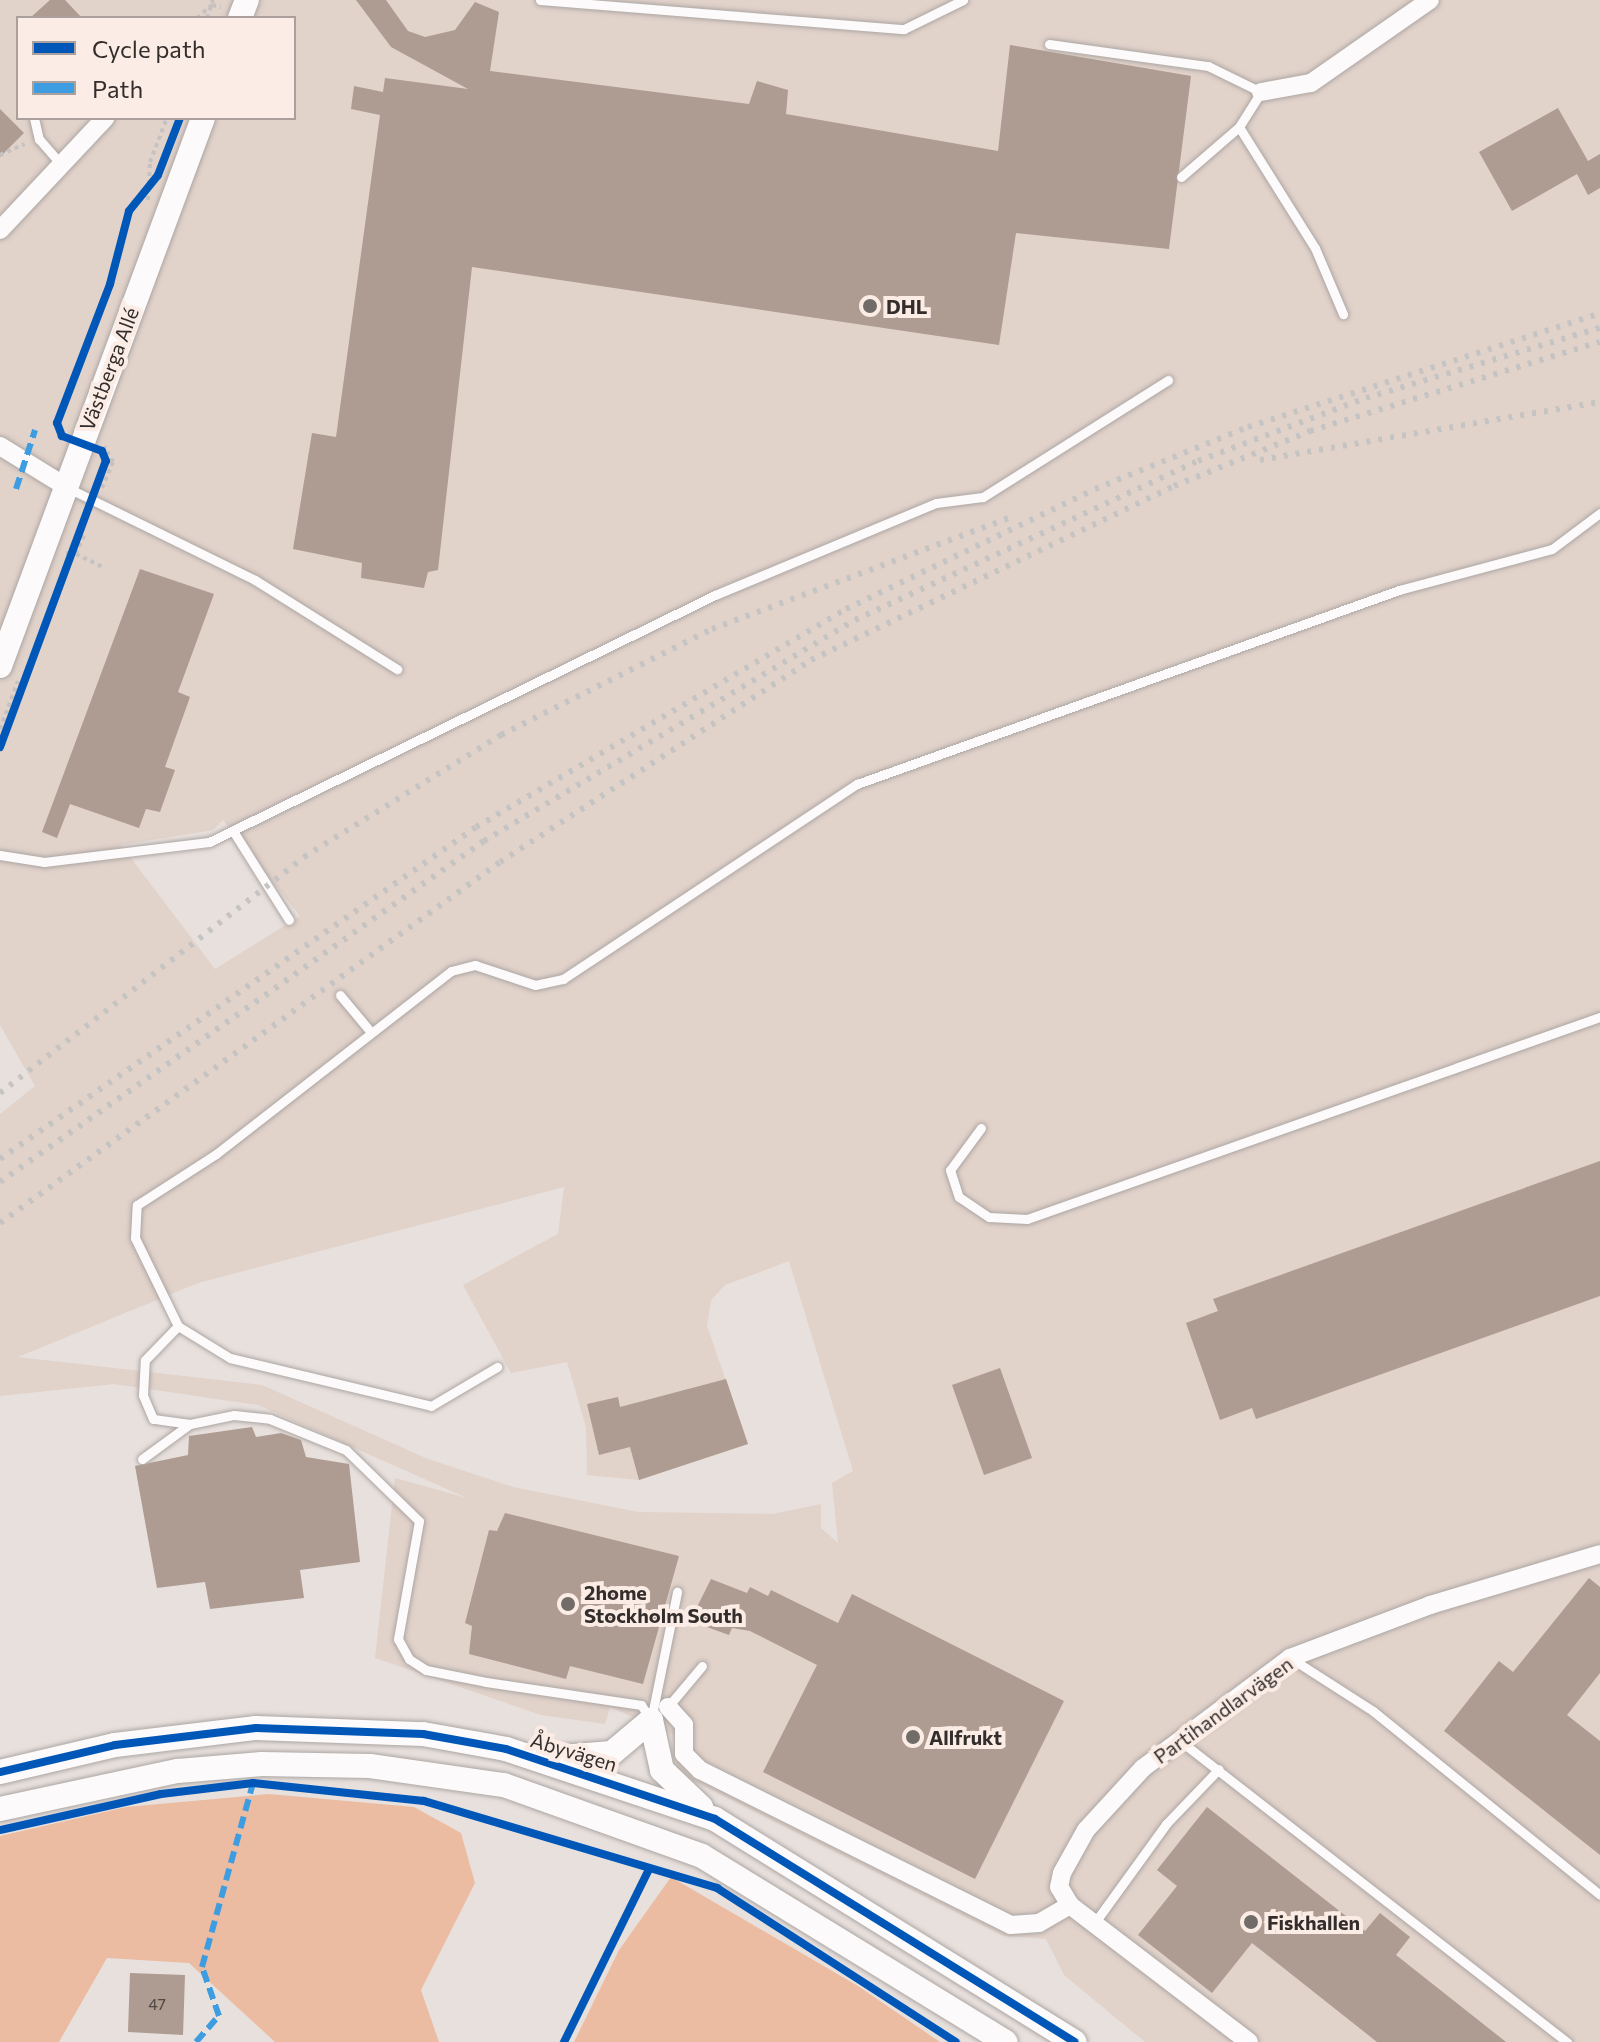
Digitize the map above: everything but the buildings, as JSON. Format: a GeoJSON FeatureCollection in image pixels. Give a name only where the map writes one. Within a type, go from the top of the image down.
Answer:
{"type":"FeatureCollection","features":[{"type":"Feature","properties":{"kind":"street"},"geometry":{"type":"LineString","coordinates":[[229,9],[247,0]]}},
{"type":"Feature","properties":{"kind":"street"},"geometry":{"type":"LineString","coordinates":[[1261,92],[1311,83],[1430,0]]}},
{"type":"Feature","properties":{"kind":"street"},"geometry":{"type":"LineString","coordinates":[[0,230],[103,120]]}},
{"type":"Feature","properties":{"kind":"street","name":"Västberga Allé"},"geometry":{"type":"LineString","coordinates":[[0,666],[65,486],[92,444],[202,120]]}},
{"type":"Feature","properties":{"kind":"street"},"geometry":{"type":"LineString","coordinates":[[0,446],[65,486]]}},
{"type":"Feature","properties":{"kind":"street","name":"Partihandlarvägen"},"geometry":{"type":"LineString","coordinates":[[1070,1905],[1059,1887],[1069,1855],[1143,1768],[1290,1658],[1417,1609],[1600,1554]]}},
{"type":"Feature","properties":{"kind":"street"},"geometry":{"type":"LineString","coordinates":[[540,1758],[612,1753],[659,1714]]}},
{"type":"Feature","properties":{"kind":"street"},"geometry":{"type":"LineString","coordinates":[[659,1714],[662,1770],[715,1819]]}},
{"type":"Feature","properties":{"kind":"street"},"geometry":{"type":"LineString","coordinates":[[659,1714],[684,1725],[684,1754],[700,1770],[1011,1925],[1039,1923],[1070,1905],[1249,2042]]}},
{"type":"Feature","properties":{"kind":"street","name":"Åbyvägen"},"geometry":{"type":"LineString","coordinates":[[0,1772],[115,1745],[272,1727],[423,1734],[540,1758],[715,1819],[1074,2042]]}},
{"type":"Feature","properties":{"kind":"street"},"geometry":{"type":"LineString","coordinates":[[0,1809],[178,1771],[262,1764],[370,1766],[504,1785],[702,1856],[1005,2042]]}},
{"type":"Feature","properties":{"kind":"lane"},"geometry":{"type":"LineString","coordinates":[[540,0],[904,29],[963,0]]}},
{"type":"Feature","properties":{"kind":"lane"},"geometry":{"type":"LineString","coordinates":[[1049,44],[1208,66],[1261,92],[1239,127],[1181,177]]}},
{"type":"Feature","properties":{"kind":"lane"},"geometry":{"type":"LineString","coordinates":[[34,120],[39,139],[62,165]]}},
{"type":"Feature","properties":{"kind":"lane"},"geometry":{"type":"LineString","coordinates":[[1239,127],[1315,248],[1343,314]]}},
{"type":"Feature","properties":{"kind":"lane"},"geometry":{"type":"LineString","coordinates":[[0,855],[44,862],[209,842],[701,601],[936,503],[983,497],[1168,380]]}},
{"type":"Feature","properties":{"kind":"lane"},"geometry":{"type":"LineString","coordinates":[[65,486],[255,580],[397,669]]}},
{"type":"Feature","properties":{"kind":"lane"},"geometry":{"type":"LineString","coordinates":[[497,1367],[431,1406],[230,1358],[178,1326],[135,1238],[137,1205],[216,1154],[370,1031],[461,967],[535,985],[586,969],[857,784],[1399,590],[1552,549],[1600,513]]}},
{"type":"Feature","properties":{"kind":"lane"},"geometry":{"type":"LineString","coordinates":[[233,831],[289,920]]}},
{"type":"Feature","properties":{"kind":"lane"},"geometry":{"type":"LineString","coordinates":[[340,995],[370,1031]]}},
{"type":"Feature","properties":{"kind":"lane"},"geometry":{"type":"LineString","coordinates":[[981,1128],[950,1170],[959,1197],[989,1217],[1027,1219],[1600,1017]]}},
{"type":"Feature","properties":{"kind":"lane"},"geometry":{"type":"LineString","coordinates":[[178,1326],[145,1360],[143,1395],[153,1419],[190,1424],[234,1415],[270,1419],[346,1450],[419,1521],[398,1639],[409,1659],[426,1670],[641,1705],[659,1714]]}},
{"type":"Feature","properties":{"kind":"lane"},"geometry":{"type":"LineString","coordinates":[[142,1459],[190,1424]]}},
{"type":"Feature","properties":{"kind":"lane"},"geometry":{"type":"LineString","coordinates":[[659,1714],[677,1592]]}},
{"type":"Feature","properties":{"kind":"lane"},"geometry":{"type":"LineString","coordinates":[[1290,1658],[1373,1711],[1600,1895]]}},
{"type":"Feature","properties":{"kind":"lane"},"geometry":{"type":"LineString","coordinates":[[659,1714],[702,1666]]}},
{"type":"Feature","properties":{"kind":"lane"},"geometry":{"type":"LineString","coordinates":[[1179,1740],[1567,2042]]}},
{"type":"Feature","properties":{"kind":"lane"},"geometry":{"type":"LineString","coordinates":[[1093,1925],[1166,1824],[1219,1769]]}},
{"type":"Feature","properties":{"kind":"path"},"geometry":{"type":"LineString","coordinates":[[212,2],[229,9]]}},
{"type":"Feature","properties":{"kind":"path"},"geometry":{"type":"LineString","coordinates":[[147,210],[147,191],[166,120]]}},
{"type":"Feature","properties":{"kind":"path"},"geometry":{"type":"LineString","coordinates":[[136,201],[147,191],[179,120]]}},
{"type":"Feature","properties":{"kind":"path"},"geometry":{"type":"LineString","coordinates":[[0,155],[39,139]]}},
{"type":"Feature","properties":{"kind":"path"},"geometry":{"type":"LineString","coordinates":[[92,444],[113,462],[102,488]]}},
{"type":"Feature","properties":{"kind":"path"},"geometry":{"type":"LineString","coordinates":[[66,567],[106,457],[92,444]]}},
{"type":"Feature","properties":{"kind":"path"},"geometry":{"type":"LineString","coordinates":[[76,554],[103,567]]}},
{"type":"Feature","properties":{"kind":"path"},"geometry":{"type":"LineString","coordinates":[[0,747],[27,672]]}},
{"type":"Feature","properties":{"kind":"shaded area"},"geometry":{"type":"Polygon","coordinates":[[[0,0],[1600,0],[1600,2042],[1145,2042],[1064,1975],[1046,1939],[1004,1936],[693,1781],[677,1768],[674,1735],[610,1707],[605,1724],[541,1715],[375,1658],[395,1478],[467,1498],[258,1405],[114,1384],[0,1396],[0,1114],[35,1086],[0,1025],[0,0]],[[223,820],[213,830],[121,845],[215,969],[300,916],[223,820]],[[564,1187],[198,1283],[18,1357],[262,1385],[428,1459],[513,1487],[638,1512],[773,1514],[821,1504],[821,1528],[838,1543],[832,1483],[853,1471],[789,1261],[725,1285],[711,1300],[707,1326],[748,1444],[639,1480],[587,1475],[586,1427],[567,1362],[511,1373],[463,1285],[558,1234],[564,1187]]]}},
{"type":"Feature","properties":{"kind":"shaded area"},"geometry":{"type":"Polygon","coordinates":[[[269,1794],[414,1807],[461,1833],[475,1883],[421,1990],[439,2042],[275,2042],[189,1963],[107,1958],[59,2042],[0,2042],[0,1836],[126,1807],[269,1794]]]}},
{"type":"Feature","properties":{"kind":"shaded area"},"geometry":{"type":"Polygon","coordinates":[[[671,1877],[858,1986],[940,2042],[574,2042],[619,1950],[671,1877]]]}},
{"type":"Feature","properties":{"kind":"railway"},"geometry":{"type":"LineString","coordinates":[[0,1159],[476,827],[846,609],[1095,489],[1248,427],[1600,313]]}},
{"type":"Feature","properties":{"kind":"railway"},"geometry":{"type":"LineString","coordinates":[[0,1182],[484,841],[855,620],[1198,461],[1366,398],[1600,328]]}},
{"type":"Feature","properties":{"kind":"railway"},"geometry":{"type":"LineString","coordinates":[[0,1223],[500,862],[811,660],[1174,486],[1310,431],[1600,342]]}},
{"type":"Feature","properties":{"kind":"railway"},"geometry":{"type":"LineString","coordinates":[[1260,460],[1600,402]]}},
{"type":"Feature","properties":{"kind":"railway"},"geometry":{"type":"LineString","coordinates":[[0,1093],[304,857],[501,735],[712,629],[1015,516]]}},
{"type":"Feature","properties":{"kind":"marked path"},"geometry":{"type":"LineString","coordinates":[[16,489],[35,430]]}},
{"type":"Feature","properties":{"kind":"marked path"},"geometry":{"type":"LineString","coordinates":[[196,2042],[219,2016],[202,1967],[253,1783]]}},
{"type":"Feature","properties":{"kind":"cycle path"},"geometry":{"type":"LineString","coordinates":[[0,747],[106,461],[102,451],[62,436],[57,423],[110,284],[129,211],[158,175],[179,120]]}},
{"type":"Feature","properties":{"kind":"cycle path"},"geometry":{"type":"LineString","coordinates":[[0,1772],[115,1745],[256,1728],[423,1734],[506,1749],[715,1819],[1074,2042]]}},
{"type":"Feature","properties":{"kind":"cycle path"},"geometry":{"type":"LineString","coordinates":[[0,1830],[161,1794],[253,1783],[424,1801],[717,1888],[956,2042]]}},
{"type":"Feature","properties":{"kind":"cycle path"},"geometry":{"type":"LineString","coordinates":[[564,2042],[648,1871]]}},
{"type":"Feature","properties":{"kind":"place","name":"DHL"},"geometry":{"type":"Point","coordinates":[870,306]}},
{"type":"Feature","properties":{"kind":"place","name":"2home Stockholm South"},"geometry":{"type":"Point","coordinates":[568,1604]}},
{"type":"Feature","properties":{"kind":"place","name":"Allfrukt"},"geometry":{"type":"Point","coordinates":[913,1737]}},
{"type":"Feature","properties":{"kind":"place","name":"Fiskhallen"},"geometry":{"type":"Point","coordinates":[1251,1922]}}]}
